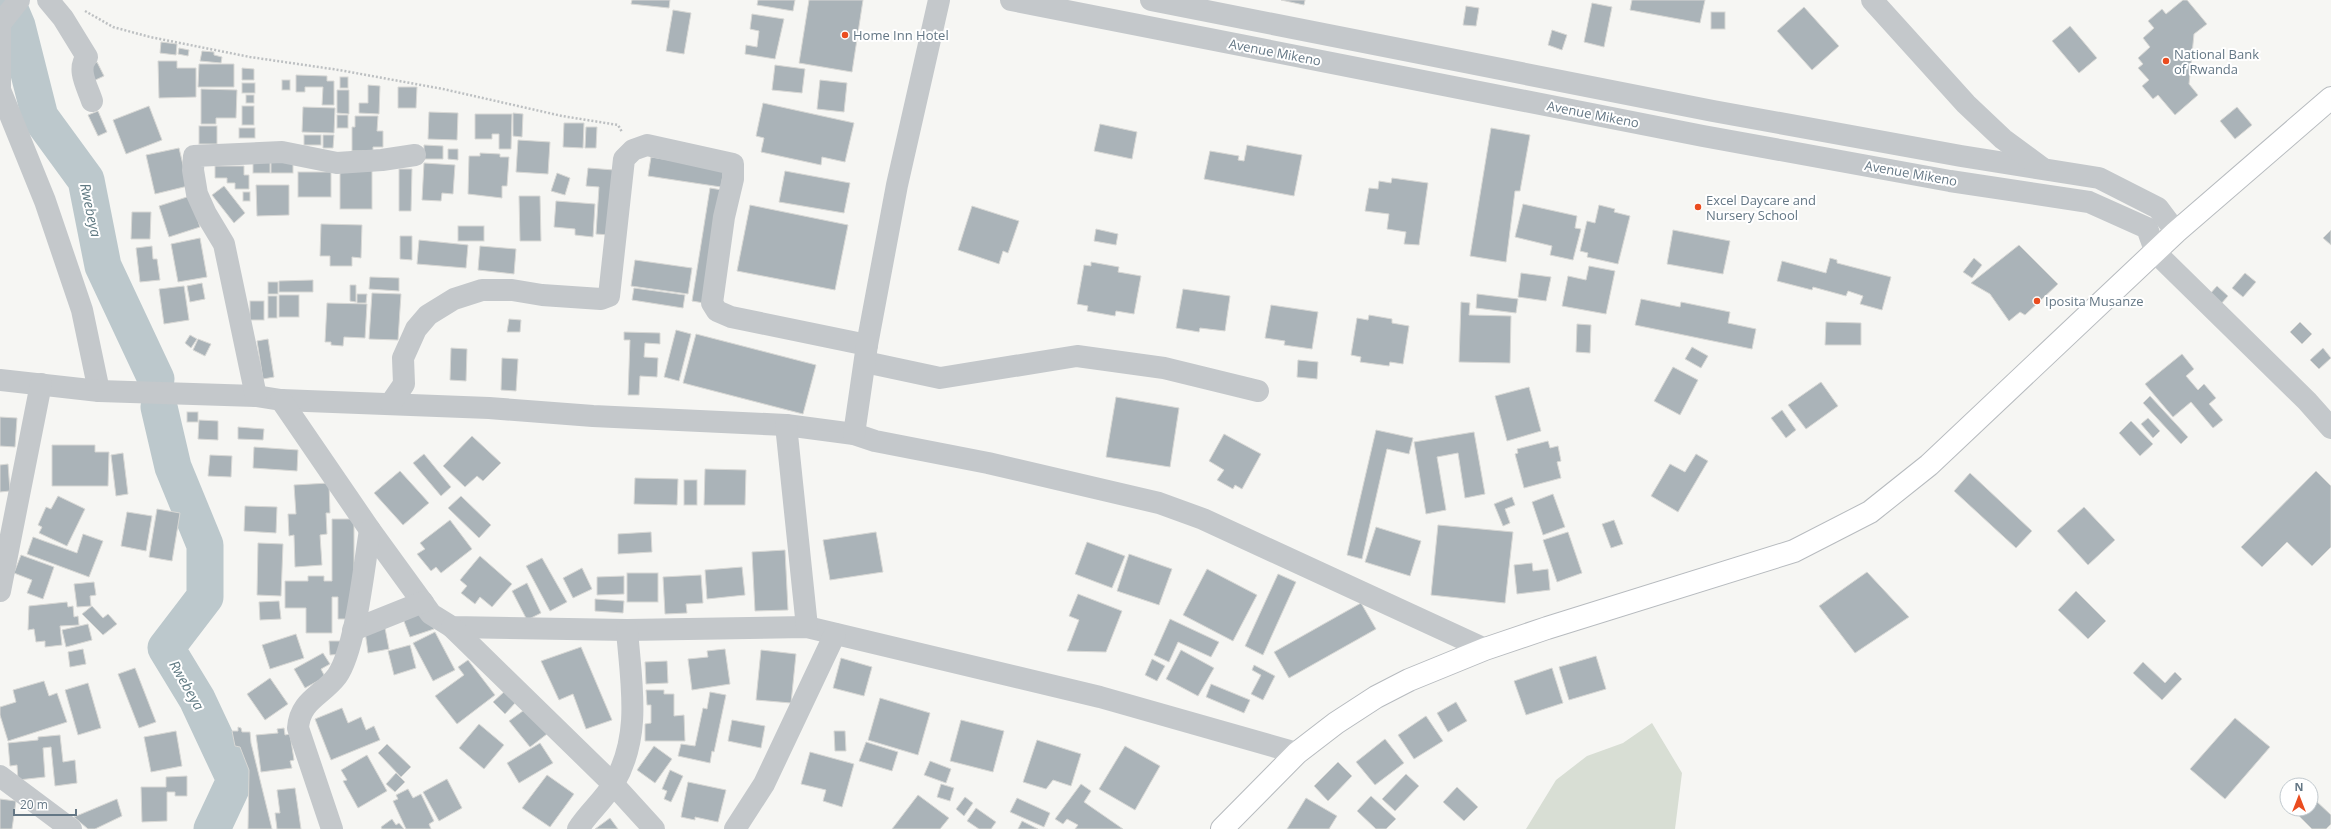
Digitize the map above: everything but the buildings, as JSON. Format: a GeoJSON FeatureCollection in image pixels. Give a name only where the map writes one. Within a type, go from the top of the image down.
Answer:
{"type":"FeatureCollection","features":[{"type":"Feature","properties":{"kind":"main road"},"geometry":{"type":"LineString","coordinates":[[1222,829],[1297,753],[1336,723],[1376,697],[1409,680],[1485,649],[1794,551],[1870,512],[1929,465],[2176,232],[2331,98]]}},
{"type":"Feature","properties":{"kind":"street"},"geometry":{"type":"LineString","coordinates":[[19,0],[0,24],[0,90],[45,201],[80,303],[99,391]]}},
{"type":"Feature","properties":{"kind":"street"},"geometry":{"type":"LineString","coordinates":[[48,0],[63,18],[87,57],[83,61],[82,72],[92,101]]}},
{"type":"Feature","properties":{"kind":"street"},"geometry":{"type":"LineString","coordinates":[[854,434],[866,353],[900,170],[938,0]]}},
{"type":"Feature","properties":{"kind":"street","name":"Avenue Mikeno"},"geometry":{"type":"LineString","coordinates":[[1011,0],[1657,127],[1958,182],[2089,202],[2147,228],[2156,252]]}},
{"type":"Feature","properties":{"kind":"street","name":"Avenue Mikeno"},"geometry":{"type":"LineString","coordinates":[[1151,0],[1690,107],[1980,159],[2099,178],[2158,208],[2176,232]]}},
{"type":"Feature","properties":{"kind":"street"},"geometry":{"type":"LineString","coordinates":[[1872,0],[1966,104],[2003,139],[2046,170],[2057,198]]}},
{"type":"Feature","properties":{"kind":"street"},"geometry":{"type":"LineString","coordinates":[[1958,182],[1980,159],[2003,139]]}},
{"type":"Feature","properties":{"kind":"street"},"geometry":{"type":"LineString","coordinates":[[391,403],[404,384],[403,358],[416,328],[428,315],[454,299],[482,290],[512,290],[542,295],[601,299],[609,296],[624,159],[633,150],[647,145],[733,164],[733,179],[724,218],[712,303],[716,311],[866,353],[940,378],[1077,356],[1164,368],[1258,391]]}},
{"type":"Feature","properties":{"kind":"street"},"geometry":{"type":"LineString","coordinates":[[256,396],[224,244],[206,214],[197,194],[192,170],[194,156],[282,152],[337,163],[382,160],[415,155]]}},
{"type":"Feature","properties":{"kind":"street"},"geometry":{"type":"LineString","coordinates":[[2156,252],[2307,401],[2331,428]]}},
{"type":"Feature","properties":{"kind":"street"},"geometry":{"type":"LineString","coordinates":[[0,380],[99,391],[256,396],[281,400],[391,403],[786,425],[854,434],[875,441],[988,463],[1159,503],[1203,519],[1485,649]]}},
{"type":"Feature","properties":{"kind":"street"},"geometry":{"type":"LineString","coordinates":[[0,591],[41,384]]}},
{"type":"Feature","properties":{"kind":"street"},"geometry":{"type":"LineString","coordinates":[[281,400],[370,530],[431,614],[452,627],[613,784],[654,829]]}},
{"type":"Feature","properties":{"kind":"street"},"geometry":{"type":"LineString","coordinates":[[786,425],[806,627]]}},
{"type":"Feature","properties":{"kind":"street"},"geometry":{"type":"LineString","coordinates":[[332,829],[298,728],[299,720],[306,704],[338,674],[353,630],[370,530]]}},
{"type":"Feature","properties":{"kind":"street"},"geometry":{"type":"LineString","coordinates":[[353,630],[423,602]]}},
{"type":"Feature","properties":{"kind":"street"},"geometry":{"type":"LineString","coordinates":[[452,627],[626,630],[806,627],[1100,697],[1297,753]]}},
{"type":"Feature","properties":{"kind":"street"},"geometry":{"type":"LineString","coordinates":[[578,829],[613,784],[632,733],[634,708],[626,630]]}},
{"type":"Feature","properties":{"kind":"street"},"geometry":{"type":"LineString","coordinates":[[735,829],[764,784],[834,634]]}},
{"type":"Feature","properties":{"kind":"street"},"geometry":{"type":"LineString","coordinates":[[0,776],[71,829]]}},
{"type":"Feature","properties":{"kind":"path"},"geometry":{"type":"LineString","coordinates":[[83,10],[113,27],[150,37],[234,54],[339,70],[443,89],[562,116],[618,125],[633,150]]}},
{"type":"Feature","properties":{"kind":"shaded area"},"geometry":{"type":"Polygon","coordinates":[[[1652,723],[1682,773],[1675,829],[1526,829],[1556,780],[1587,756],[1623,743],[1652,723]]]}},
{"type":"Feature","properties":{"kind":"waterway","name":"Rwebeya"},"geometry":{"type":"LineString","coordinates":[[6,0],[17,26],[40,117],[86,180],[103,266],[156,379]]}},
{"type":"Feature","properties":{"kind":"waterway","name":"Rwebeya"},"geometry":{"type":"LineString","coordinates":[[159,407],[173,467],[205,545],[205,597],[166,648],[197,699],[235,780],[212,829]]}},
{"type":"Feature","properties":{"kind":"place","name":"Home Inn Hotel"},"geometry":{"type":"Point","coordinates":[845,35]}},
{"type":"Feature","properties":{"kind":"place","name":"National Bank of Rwanda"},"geometry":{"type":"Point","coordinates":[2166,61]}},
{"type":"Feature","properties":{"kind":"place","name":"Excel Daycare and Nursery School"},"geometry":{"type":"Point","coordinates":[1698,207]}},
{"type":"Feature","properties":{"kind":"place","name":"Iposita Musanze"},"geometry":{"type":"Point","coordinates":[2037,301]}}]}
